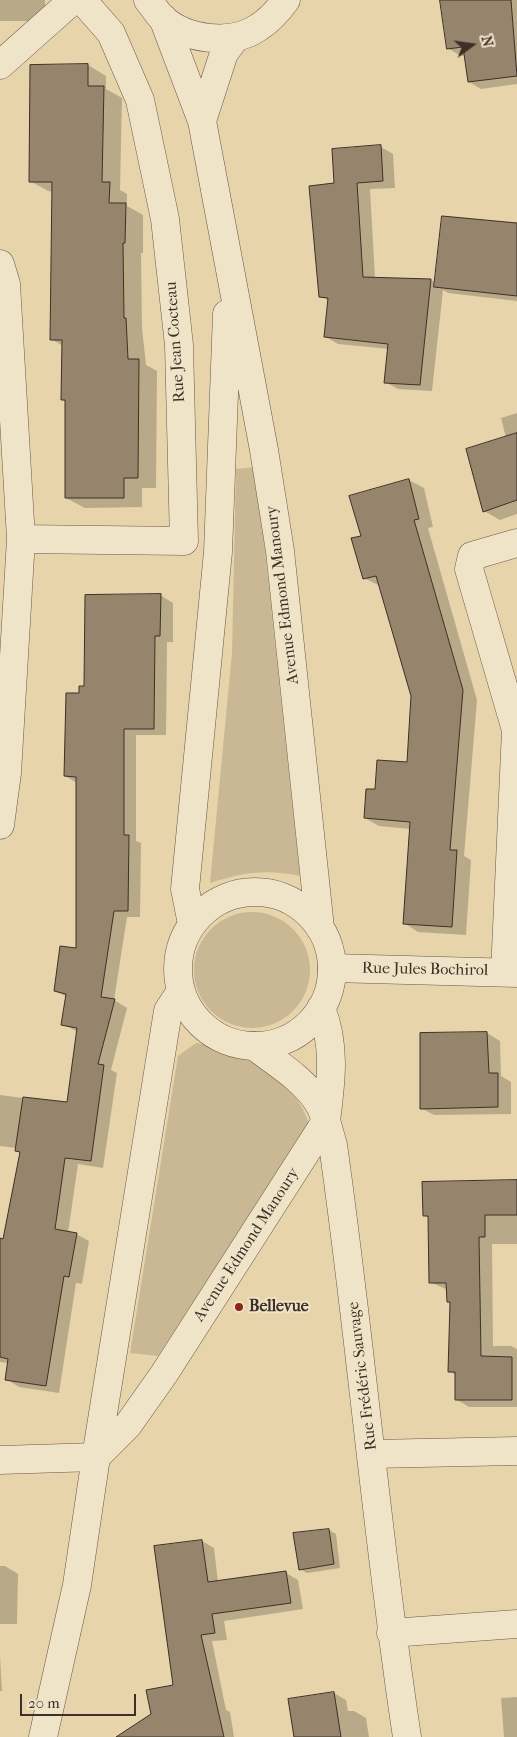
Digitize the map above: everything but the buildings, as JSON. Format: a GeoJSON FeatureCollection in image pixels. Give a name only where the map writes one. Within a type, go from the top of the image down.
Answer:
{"type":"FeatureCollection","features":[{"type":"Feature","properties":{"kind":"street"},"geometry":{"type":"LineString","coordinates":[[0,64],[73,0]]}},
{"type":"Feature","properties":{"kind":"street","name":"Rue Jean Cocteau"},"geometry":{"type":"LineString","coordinates":[[21,539],[184,541],[179,345],[165,219],[140,100],[111,33],[82,0]]}},
{"type":"Feature","properties":{"kind":"street"},"geometry":{"type":"LineString","coordinates":[[155,9],[185,32],[210,38],[236,37],[258,28],[276,14],[286,0]]}},
{"type":"Feature","properties":{"kind":"street","name":"Avenue Edmond Manoury"},"geometry":{"type":"LineString","coordinates":[[155,9],[202,121],[264,450],[280,551],[320,928]]}},
{"type":"Feature","properties":{"kind":"street","name":"Avenue Edmond Manoury"},"geometry":{"type":"LineString","coordinates":[[202,121],[224,53],[236,37]]}},
{"type":"Feature","properties":{"kind":"street"},"geometry":{"type":"LineString","coordinates":[[0,264],[6,284],[21,539],[7,773],[0,825]]}},
{"type":"Feature","properties":{"kind":"street","name":"Avenue Edmond Manoury"},"geometry":{"type":"LineString","coordinates":[[192,924],[185,889],[218,552],[228,265]]}},
{"type":"Feature","properties":{"kind":"street"},"geometry":{"type":"LineString","coordinates":[[511,972],[516,730],[469,569],[472,556],[517,543]]}},
{"type":"Feature","properties":{"kind":"street"},"geometry":{"type":"LineString","coordinates":[[246,892],[268,892],[288,899],[306,911],[320,928],[329,947],[332,968],[329,989],[321,1008],[309,1024],[293,1036],[274,1044],[254,1046],[231,1042],[208,1031],[192,1013],[181,990],[178,967],[181,945],[192,924],[206,908],[225,897],[246,892]]}},
{"type":"Feature","properties":{"kind":"street","name":"Rue Jules Bochirol"},"geometry":{"type":"LineString","coordinates":[[332,968],[511,972]]}},
{"type":"Feature","properties":{"kind":"street"},"geometry":{"type":"LineString","coordinates":[[43,1737],[77,1585],[168,1011],[181,990]]}},
{"type":"Feature","properties":{"kind":"street","name":"Avenue Edmond Manoury"},"geometry":{"type":"LineString","coordinates":[[96,1457],[128,1425],[164,1374],[326,1121],[332,1076],[332,1048],[321,1008]]}},
{"type":"Feature","properties":{"kind":"street","name":"Rue Frédéric Sauvage"},"geometry":{"type":"LineString","coordinates":[[254,1046],[296,1078],[319,1105],[333,1145],[372,1454],[391,1633],[406,1737]]}},
{"type":"Feature","properties":{"kind":"street"},"geometry":{"type":"LineString","coordinates":[[372,1454],[517,1451]]}},
{"type":"Feature","properties":{"kind":"street"},"geometry":{"type":"LineString","coordinates":[[0,1460],[96,1457]]}},
{"type":"Feature","properties":{"kind":"street"},"geometry":{"type":"LineString","coordinates":[[391,1633],[517,1624]]}},
{"type":"Feature","properties":{"kind":"shaded area"},"geometry":{"type":"Polygon","coordinates":[[[256,467],[300,876],[265,872],[233,876],[210,883],[232,653],[236,469],[256,467]]]}},
{"type":"Feature","properties":{"kind":"shaded area"},"geometry":{"type":"Polygon","coordinates":[[[252,912],[274,917],[293,929],[305,948],[310,970],[305,992],[293,1011],[274,1023],[252,1028],[230,1023],[211,1011],[199,992],[194,970],[199,948],[211,929],[230,917],[252,912]]]}},
{"type":"Feature","properties":{"kind":"shaded area"},"geometry":{"type":"Polygon","coordinates":[[[196,1043],[228,1051],[245,1058],[276,1078],[300,1103],[308,1120],[310,1137],[258,1203],[158,1356],[130,1353],[178,1056],[196,1043]]]}},
{"type":"Feature","properties":{"kind":"place","name":"Bellevue"},"geometry":{"type":"Point","coordinates":[239,1307]}}]}
